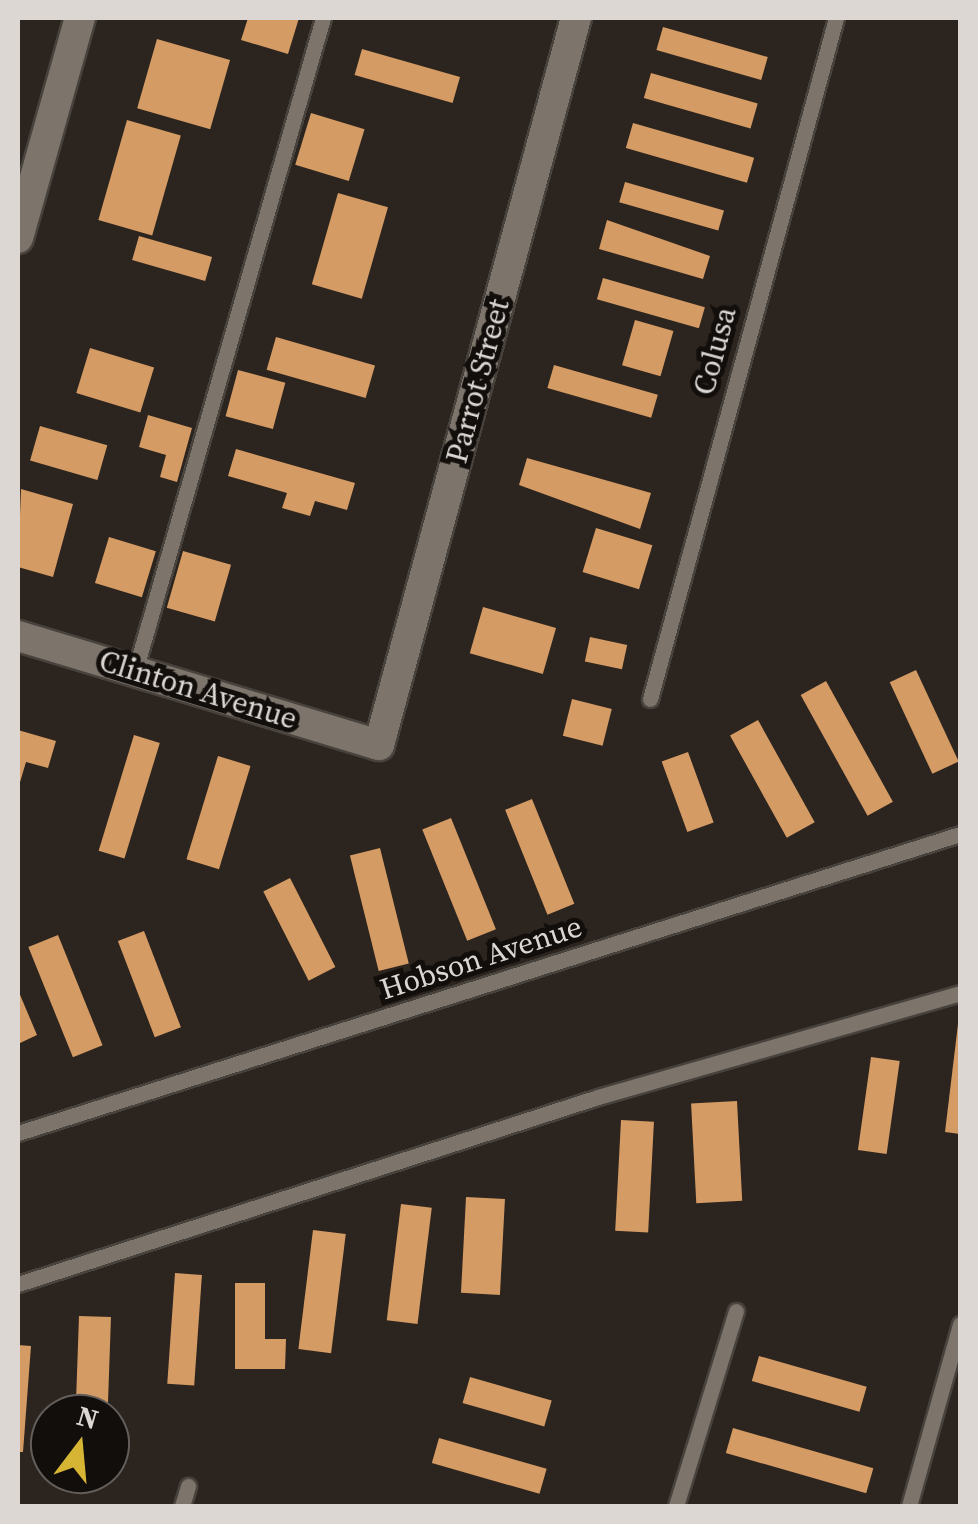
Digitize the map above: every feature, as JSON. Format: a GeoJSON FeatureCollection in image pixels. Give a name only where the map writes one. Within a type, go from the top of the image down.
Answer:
{"type":"FeatureCollection","features":[{"type":"Feature","properties":{"kind":"street"},"geometry":{"type":"LineString","coordinates":[[18,238],[80,18]]}},
{"type":"Feature","properties":{"kind":"street","name":"Parrot Street"},"geometry":{"type":"LineString","coordinates":[[379,745],[576,18]]}},
{"type":"Feature","properties":{"kind":"street","name":"Clinton Avenue"},"geometry":{"type":"LineString","coordinates":[[18,636],[379,745]]}},
{"type":"Feature","properties":{"kind":"lane"},"geometry":{"type":"LineString","coordinates":[[134,671],[322,18]]}},
{"type":"Feature","properties":{"kind":"lane","name":"Colusa"},"geometry":{"type":"LineString","coordinates":[[650,699],[836,18]]}},
{"type":"Feature","properties":{"kind":"lane","name":"Hobson Avenue"},"geometry":{"type":"LineString","coordinates":[[18,1134],[960,834]]}},
{"type":"Feature","properties":{"kind":"lane"},"geometry":{"type":"LineString","coordinates":[[18,1284],[598,1097],[960,992]]}},
{"type":"Feature","properties":{"kind":"lane"},"geometry":{"type":"LineString","coordinates":[[676,1506],[736,1311]]}},
{"type":"Feature","properties":{"kind":"lane"},"geometry":{"type":"LineString","coordinates":[[908,1506],[960,1324]]}},
{"type":"Feature","properties":{"kind":"lane"},"geometry":{"type":"LineString","coordinates":[[182,1506],[188,1486]]}},
{"type":"Feature","properties":{"kind":"building"},"geometry":{"type":"Polygon","coordinates":[[[248,18],[299,18],[288,54],[241,40],[248,18]]]}},
{"type":"Feature","properties":{"kind":"building"},"geometry":{"type":"Polygon","coordinates":[[[663,27],[768,57],[761,80],[656,50],[663,27]]]}},
{"type":"Feature","properties":{"kind":"building"},"geometry":{"type":"Polygon","coordinates":[[[157,39],[230,60],[210,129],[137,108],[157,39]]]}},
{"type":"Feature","properties":{"kind":"building"},"geometry":{"type":"Polygon","coordinates":[[[362,49],[460,77],[453,103],[355,75],[362,49]]]}},
{"type":"Feature","properties":{"kind":"building"},"geometry":{"type":"Polygon","coordinates":[[[651,73],[758,104],[751,129],[644,98],[651,73]]]}},
{"type":"Feature","properties":{"kind":"building"},"geometry":{"type":"Polygon","coordinates":[[[311,113],[365,129],[349,181],[295,165],[311,113]]]}},
{"type":"Feature","properties":{"kind":"building"},"geometry":{"type":"Polygon","coordinates":[[[127,120],[181,135],[152,235],[98,220],[127,120]]]}},
{"type":"Feature","properties":{"kind":"building"},"geometry":{"type":"Polygon","coordinates":[[[633,123],[754,158],[747,183],[626,148],[633,123]]]}},
{"type":"Feature","properties":{"kind":"building"},"geometry":{"type":"Polygon","coordinates":[[[625,182],[724,210],[718,231],[619,202],[625,182]]]}},
{"type":"Feature","properties":{"kind":"building"},"geometry":{"type":"Polygon","coordinates":[[[338,193],[388,207],[362,299],[312,284],[338,193]]]}},
{"type":"Feature","properties":{"kind":"building"},"geometry":{"type":"Polygon","coordinates":[[[607,220],[710,256],[703,279],[599,249],[607,220]]]}},
{"type":"Feature","properties":{"kind":"building"},"geometry":{"type":"Polygon","coordinates":[[[139,236],[212,257],[205,281],[132,260],[139,236]]]}},
{"type":"Feature","properties":{"kind":"building"},"geometry":{"type":"Polygon","coordinates":[[[603,278],[705,307],[699,328],[597,299],[603,278]]]}},
{"type":"Feature","properties":{"kind":"building"},"geometry":{"type":"Polygon","coordinates":[[[635,320],[673,331],[660,376],[622,365],[635,320]]]}},
{"type":"Feature","properties":{"kind":"building"},"geometry":{"type":"Polygon","coordinates":[[[276,337],[375,365],[366,398],[267,370],[276,337]]]}},
{"type":"Feature","properties":{"kind":"building"},"geometry":{"type":"Polygon","coordinates":[[[90,348],[154,368],[140,413],[76,393],[90,348]]]}},
{"type":"Feature","properties":{"kind":"building"},"geometry":{"type":"Polygon","coordinates":[[[554,365],[658,395],[651,418],[547,388],[554,365]]]}},
{"type":"Feature","properties":{"kind":"building"},"geometry":{"type":"Polygon","coordinates":[[[238,370],[285,383],[273,429],[226,416],[238,370]]]}},
{"type":"Feature","properties":{"kind":"building"},"geometry":{"type":"Polygon","coordinates":[[[148,415],[192,428],[177,482],[160,477],[166,455],[139,447],[148,415]]]}},
{"type":"Feature","properties":{"kind":"building"},"geometry":{"type":"Polygon","coordinates":[[[40,426],[107,445],[97,480],[30,461],[40,426]]]}},
{"type":"Feature","properties":{"kind":"building"},"geometry":{"type":"Polygon","coordinates":[[[236,449],[355,483],[347,510],[315,501],[310,516],[282,508],[287,493],[228,476],[236,449]]]}},
{"type":"Feature","properties":{"kind":"building"},"geometry":{"type":"Polygon","coordinates":[[[527,458],[651,493],[640,529],[519,485],[527,458]]]}},
{"type":"Feature","properties":{"kind":"building"},"geometry":{"type":"Polygon","coordinates":[[[21,489],[73,504],[53,577],[18,567],[21,489]]]}},
{"type":"Feature","properties":{"kind":"building"},"geometry":{"type":"Polygon","coordinates":[[[596,528],[652,545],[639,589],[583,572],[596,528]]]}},
{"type":"Feature","properties":{"kind":"building"},"geometry":{"type":"Polygon","coordinates":[[[109,537],[156,551],[142,597],[95,583],[109,537]]]}},
{"type":"Feature","properties":{"kind":"building"},"geometry":{"type":"Polygon","coordinates":[[[183,551],[231,565],[215,621],[167,608],[183,551]]]}},
{"type":"Feature","properties":{"kind":"building"},"geometry":{"type":"Polygon","coordinates":[[[483,607],[556,628],[543,674],[470,653],[483,607]]]}},
{"type":"Feature","properties":{"kind":"building"},"geometry":{"type":"Polygon","coordinates":[[[590,637],[627,645],[622,669],[585,661],[590,637]]]}},
{"type":"Feature","properties":{"kind":"building"},"geometry":{"type":"Polygon","coordinates":[[[916,670],[959,762],[932,774],[890,682],[916,670]]]}},
{"type":"Feature","properties":{"kind":"building"},"geometry":{"type":"Polygon","coordinates":[[[826,681],[893,802],[868,816],[801,695],[826,681]]]}},
{"type":"Feature","properties":{"kind":"building"},"geometry":{"type":"Polygon","coordinates":[[[572,699],[612,709],[603,746],[563,736],[572,699]]]}},
{"type":"Feature","properties":{"kind":"building"},"geometry":{"type":"Polygon","coordinates":[[[758,720],[815,822],[787,838],[730,736],[758,720]]]}},
{"type":"Feature","properties":{"kind":"building"},"geometry":{"type":"Polygon","coordinates":[[[18,730],[56,741],[48,768],[26,762],[18,789],[18,730]]]}},
{"type":"Feature","properties":{"kind":"building"},"geometry":{"type":"Polygon","coordinates":[[[134,735],[160,743],[124,859],[99,851],[134,735]]]}},
{"type":"Feature","properties":{"kind":"building"},"geometry":{"type":"Polygon","coordinates":[[[688,752],[714,822],[687,832],[662,762],[688,752]]]}},
{"type":"Feature","properties":{"kind":"building"},"geometry":{"type":"Polygon","coordinates":[[[218,756],[251,766],[219,869],[186,859],[218,756]]]}},
{"type":"Feature","properties":{"kind":"building"},"geometry":{"type":"Polygon","coordinates":[[[532,799],[574,904],[547,915],[505,810],[532,799]]]}},
{"type":"Feature","properties":{"kind":"building"},"geometry":{"type":"Polygon","coordinates":[[[451,818],[496,929],[467,941],[422,830],[451,818]]]}},
{"type":"Feature","properties":{"kind":"building"},"geometry":{"type":"Polygon","coordinates":[[[380,848],[409,963],[379,971],[350,855],[380,848]]]}},
{"type":"Feature","properties":{"kind":"building"},"geometry":{"type":"Polygon","coordinates":[[[290,878],[335,967],[309,981],[263,892],[290,878]]]}},
{"type":"Feature","properties":{"kind":"building"},"geometry":{"type":"Polygon","coordinates":[[[144,931],[181,1027],[155,1037],[118,941],[144,931]]]}},
{"type":"Feature","properties":{"kind":"building"},"geometry":{"type":"Polygon","coordinates":[[[58,935],[103,1045],[73,1057],[28,947],[58,935]]]}},
{"type":"Feature","properties":{"kind":"building"},"geometry":{"type":"Polygon","coordinates":[[[18,990],[37,1035],[18,1044],[18,990]]]}},
{"type":"Feature","properties":{"kind":"building"},"geometry":{"type":"Polygon","coordinates":[[[960,1024],[960,1134],[945,1132],[960,1024]]]}},
{"type":"Feature","properties":{"kind":"building"},"geometry":{"type":"Polygon","coordinates":[[[871,1057],[900,1061],[887,1154],[858,1150],[871,1057]]]}},
{"type":"Feature","properties":{"kind":"building"},"geometry":{"type":"Polygon","coordinates":[[[737,1101],[742,1201],[696,1203],[691,1103],[737,1101]]]}},
{"type":"Feature","properties":{"kind":"building"},"geometry":{"type":"Polygon","coordinates":[[[621,1120],[654,1122],[648,1233],[615,1231],[621,1120]]]}},
{"type":"Feature","properties":{"kind":"building"},"geometry":{"type":"Polygon","coordinates":[[[466,1197],[505,1199],[500,1295],[461,1293],[466,1197]]]}},
{"type":"Feature","properties":{"kind":"building"},"geometry":{"type":"Polygon","coordinates":[[[401,1204],[432,1208],[418,1324],[387,1320],[401,1204]]]}},
{"type":"Feature","properties":{"kind":"building"},"geometry":{"type":"Polygon","coordinates":[[[313,1230],[346,1234],[331,1353],[298,1349],[313,1230]]]}},
{"type":"Feature","properties":{"kind":"building"},"geometry":{"type":"Polygon","coordinates":[[[175,1273],[202,1275],[194,1386],[167,1384],[175,1273]]]}},
{"type":"Feature","properties":{"kind":"building"},"geometry":{"type":"Polygon","coordinates":[[[235,1283],[265,1283],[265,1339],[286,1339],[285,1369],[235,1369],[235,1283]]]}},
{"type":"Feature","properties":{"kind":"building"},"geometry":{"type":"Polygon","coordinates":[[[79,1316],[111,1317],[108,1394],[76,1394],[79,1316]]]}},
{"type":"Feature","properties":{"kind":"building"},"geometry":{"type":"Polygon","coordinates":[[[18,1345],[31,1346],[23,1452],[18,1452],[18,1345]]]}},
{"type":"Feature","properties":{"kind":"building"},"geometry":{"type":"Polygon","coordinates":[[[759,1356],[867,1387],[859,1412],[752,1381],[759,1356]]]}},
{"type":"Feature","properties":{"kind":"building"},"geometry":{"type":"Polygon","coordinates":[[[470,1377],[552,1400],[544,1426],[463,1403],[470,1377]]]}},
{"type":"Feature","properties":{"kind":"building"},"geometry":{"type":"Polygon","coordinates":[[[733,1428],[873,1468],[866,1493],[726,1453],[733,1428]]]}},
{"type":"Feature","properties":{"kind":"building"},"geometry":{"type":"Polygon","coordinates":[[[439,1438],[547,1469],[539,1494],[432,1463],[439,1438]]]}}]}
